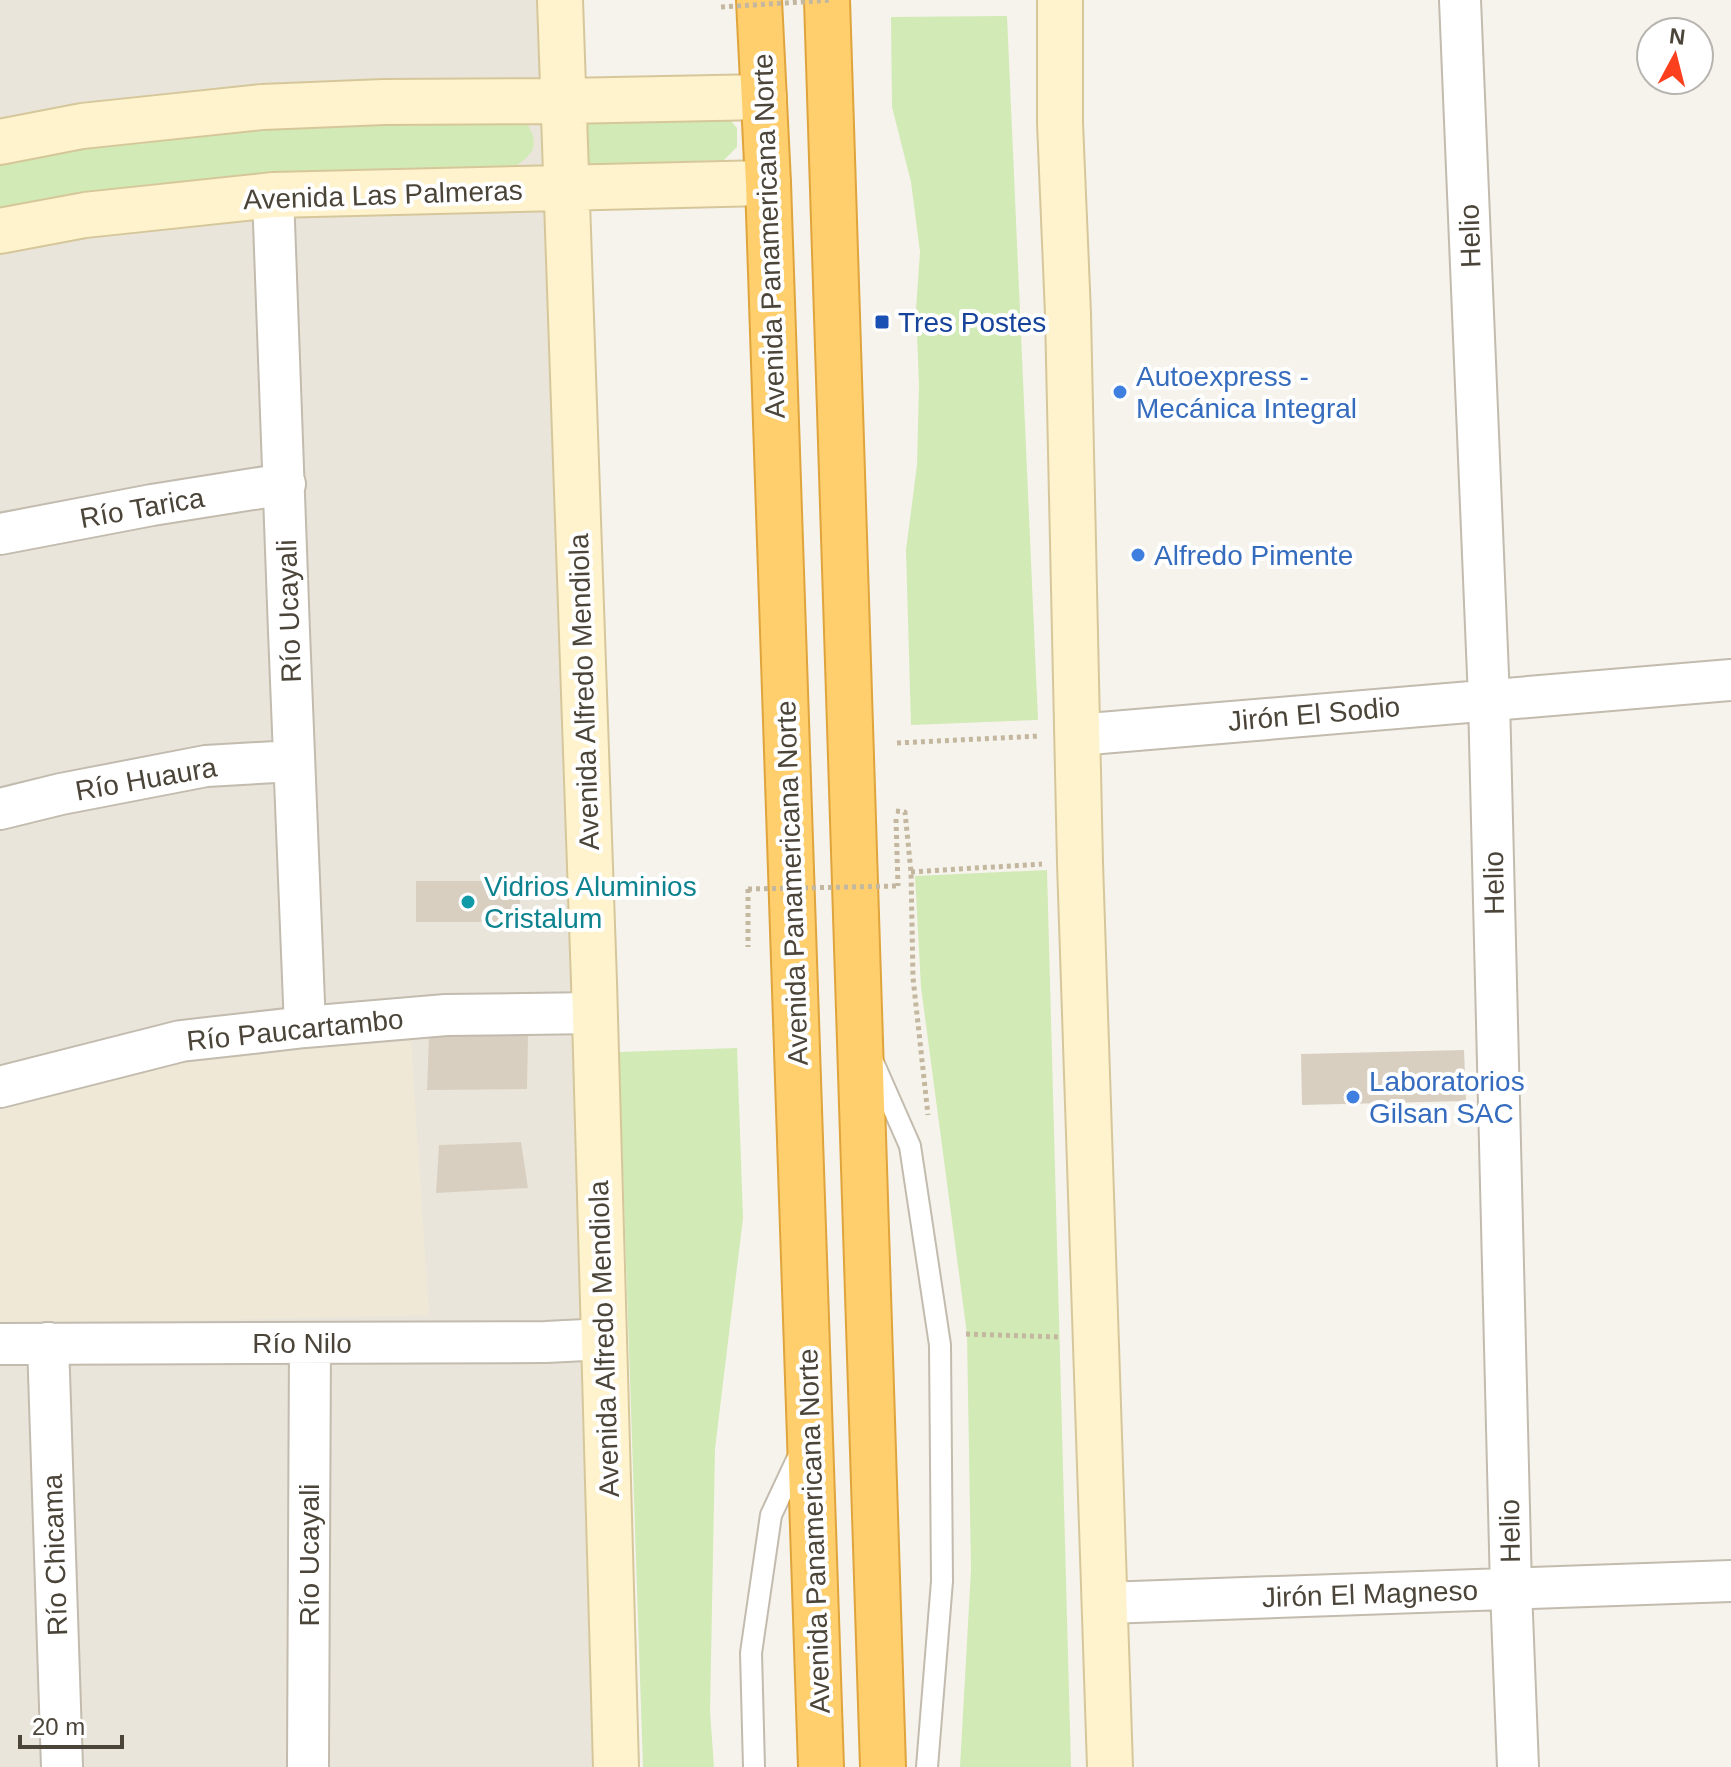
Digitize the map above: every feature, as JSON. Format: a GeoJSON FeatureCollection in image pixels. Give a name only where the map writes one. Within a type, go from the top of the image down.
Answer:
{"type":"FeatureCollection","features":[{"type":"Feature","properties":{"kind":"highway"},"geometry":{"type":"LineString","coordinates":[[830,0],[883,1767]]}},
{"type":"Feature","properties":{"kind":"highway","name":"Avenida Panamericana Norte"},"geometry":{"type":"LineString","coordinates":[[740,4],[764,97],[768,183],[821,1767]]}},
{"type":"Feature","properties":{"kind":"main road","name":"Avenida Alfredo Mendiola"},"geometry":{"type":"LineString","coordinates":[[560,0],[595,1013],[616,1767]]}},
{"type":"Feature","properties":{"kind":"main road"},"geometry":{"type":"LineString","coordinates":[[1060,0],[1060,123],[1068,314],[1077,735],[1110,1767]]}},
{"type":"Feature","properties":{"kind":"main road"},"geometry":{"type":"LineString","coordinates":[[0,142],[82,126],[262,107],[384,102],[764,97]]}},
{"type":"Feature","properties":{"kind":"main road","name":"Avenida Las Palmeras"},"geometry":{"type":"LineString","coordinates":[[0,231],[85,215],[273,195],[768,183]]}},
{"type":"Feature","properties":{"kind":"street","name":"Helio"},"geometry":{"type":"LineString","coordinates":[[1460,0],[1489,699],[1518,1767]]}},
{"type":"Feature","properties":{"kind":"street","name":"Río Ucayali"},"geometry":{"type":"LineString","coordinates":[[273,195],[305,1027]]}},
{"type":"Feature","properties":{"kind":"street","name":"Río Tarica"},"geometry":{"type":"LineString","coordinates":[[0,534],[285,484]]}},
{"type":"Feature","properties":{"kind":"street","name":"Jirón El Sodio"},"geometry":{"type":"LineString","coordinates":[[1077,735],[1731,680]]}},
{"type":"Feature","properties":{"kind":"street","name":"Río Huaura"},"geometry":{"type":"LineString","coordinates":[[0,809],[206,766],[293,761]]}},
{"type":"Feature","properties":{"kind":"street","name":"Río Paucartambo"},"geometry":{"type":"LineString","coordinates":[[0,1087],[181,1041],[446,1015],[595,1013]]}},
{"type":"Feature","properties":{"kind":"street","name":"Río Nilo"},"geometry":{"type":"LineString","coordinates":[[0,1344],[546,1342],[605,1339]]}},
{"type":"Feature","properties":{"kind":"street","name":"Río Chicama"},"geometry":{"type":"LineString","coordinates":[[48,1343],[62,1767]]}},
{"type":"Feature","properties":{"kind":"street","name":"Río Ucayali"},"geometry":{"type":"LineString","coordinates":[[308,1767],[310,1343]]}},
{"type":"Feature","properties":{"kind":"street","name":"Jirón El Magneso"},"geometry":{"type":"LineString","coordinates":[[1105,1603],[1731,1581]]}},
{"type":"Feature","properties":{"kind":"lane"},"geometry":{"type":"LineString","coordinates":[[861,1035],[910,1146],[940,1345],[942,1581],[927,1767]]}},
{"type":"Feature","properties":{"kind":"lane"},"geometry":{"type":"LineString","coordinates":[[754,1767],[751,1653],[771,1515],[811,1429]]}},
{"type":"Feature","properties":{"kind":"path"},"geometry":{"type":"LineString","coordinates":[[740,4],[830,0]]}},
{"type":"Feature","properties":{"kind":"path"},"geometry":{"type":"LineString","coordinates":[[897,743],[1077,735]]}},
{"type":"Feature","properties":{"kind":"path"},"geometry":{"type":"LineString","coordinates":[[896,811],[905,812],[911,872],[913,978],[929,1129]]}},
{"type":"Feature","properties":{"kind":"path"},"geometry":{"type":"LineString","coordinates":[[748,947],[748,889],[898,886],[896,819]]}},
{"type":"Feature","properties":{"kind":"path"},"geometry":{"type":"LineString","coordinates":[[911,872],[1049,864]]}},
{"type":"Feature","properties":{"kind":"path"},"geometry":{"type":"LineString","coordinates":[[956,1333],[1097,1338]]}},
{"type":"Feature","properties":{"kind":"shaded area"},"geometry":{"type":"Polygon","coordinates":[[[0,0],[575,0],[636,1767],[0,1767],[0,0]]]}},
{"type":"Feature","properties":{"kind":"shaded area"},"geometry":{"type":"Polygon","coordinates":[[[411,1041],[429,1315],[0,1325],[0,1106],[188,1057],[411,1041]]]}},
{"type":"Feature","properties":{"kind":"green space"},"geometry":{"type":"Polygon","coordinates":[[[1007,16],[1038,720],[911,725],[906,550],[917,465],[919,384],[916,309],[920,252],[911,182],[892,107],[891,17],[1007,16]]]}},
{"type":"Feature","properties":{"kind":"green space"},"geometry":{"type":"Polygon","coordinates":[[[586,114],[727,116],[737,128],[737,147],[724,160],[587,165],[573,127],[586,114]]]}},
{"type":"Feature","properties":{"kind":"green space"},"geometry":{"type":"Polygon","coordinates":[[[521,116],[532,133],[533,147],[526,158],[509,169],[0,214],[0,156],[219,124],[521,116]]]}},
{"type":"Feature","properties":{"kind":"green space"},"geometry":{"type":"Polygon","coordinates":[[[1047,870],[1071,1767],[960,1767],[971,1570],[967,1334],[921,987],[915,876],[1047,870]]]}},
{"type":"Feature","properties":{"kind":"green space"},"geometry":{"type":"Polygon","coordinates":[[[737,1048],[743,1218],[715,1449],[710,1712],[714,1767],[643,1767],[619,1052],[737,1048]]]}},
{"type":"Feature","properties":{"kind":"building","name":"Vidrios Aluminios Cristalum"},"geometry":{"type":"Polygon","coordinates":[[[416,881],[520,881],[520,922],[416,922],[416,881]]]}},
{"type":"Feature","properties":{"kind":"building"},"geometry":{"type":"Polygon","coordinates":[[[528,1034],[527,1089],[427,1090],[429,1037],[528,1034]]]}},
{"type":"Feature","properties":{"kind":"building"},"geometry":{"type":"Polygon","coordinates":[[[1464,1050],[1466,1101],[1302,1105],[1301,1054],[1464,1050]]]}},
{"type":"Feature","properties":{"kind":"building"},"geometry":{"type":"Polygon","coordinates":[[[521,1142],[528,1188],[436,1193],[439,1145],[521,1142]]]}},
{"type":"Feature","properties":{"kind":"place","name":"Tres Postes"},"geometry":{"type":"Point","coordinates":[882,322]}},
{"type":"Feature","properties":{"kind":"place","name":"Autoexpress - Mecánica Integral"},"geometry":{"type":"Point","coordinates":[1120,392]}},
{"type":"Feature","properties":{"kind":"place","name":"Alfredo Pimente"},"geometry":{"type":"Point","coordinates":[1138,555]}},
{"type":"Feature","properties":{"kind":"place","name":"Vidrios Aluminios Cristalum"},"geometry":{"type":"Point","coordinates":[468,902]}},
{"type":"Feature","properties":{"kind":"place","name":"Laboratorios Gilsan SAC"},"geometry":{"type":"Point","coordinates":[1353,1097]}}]}
